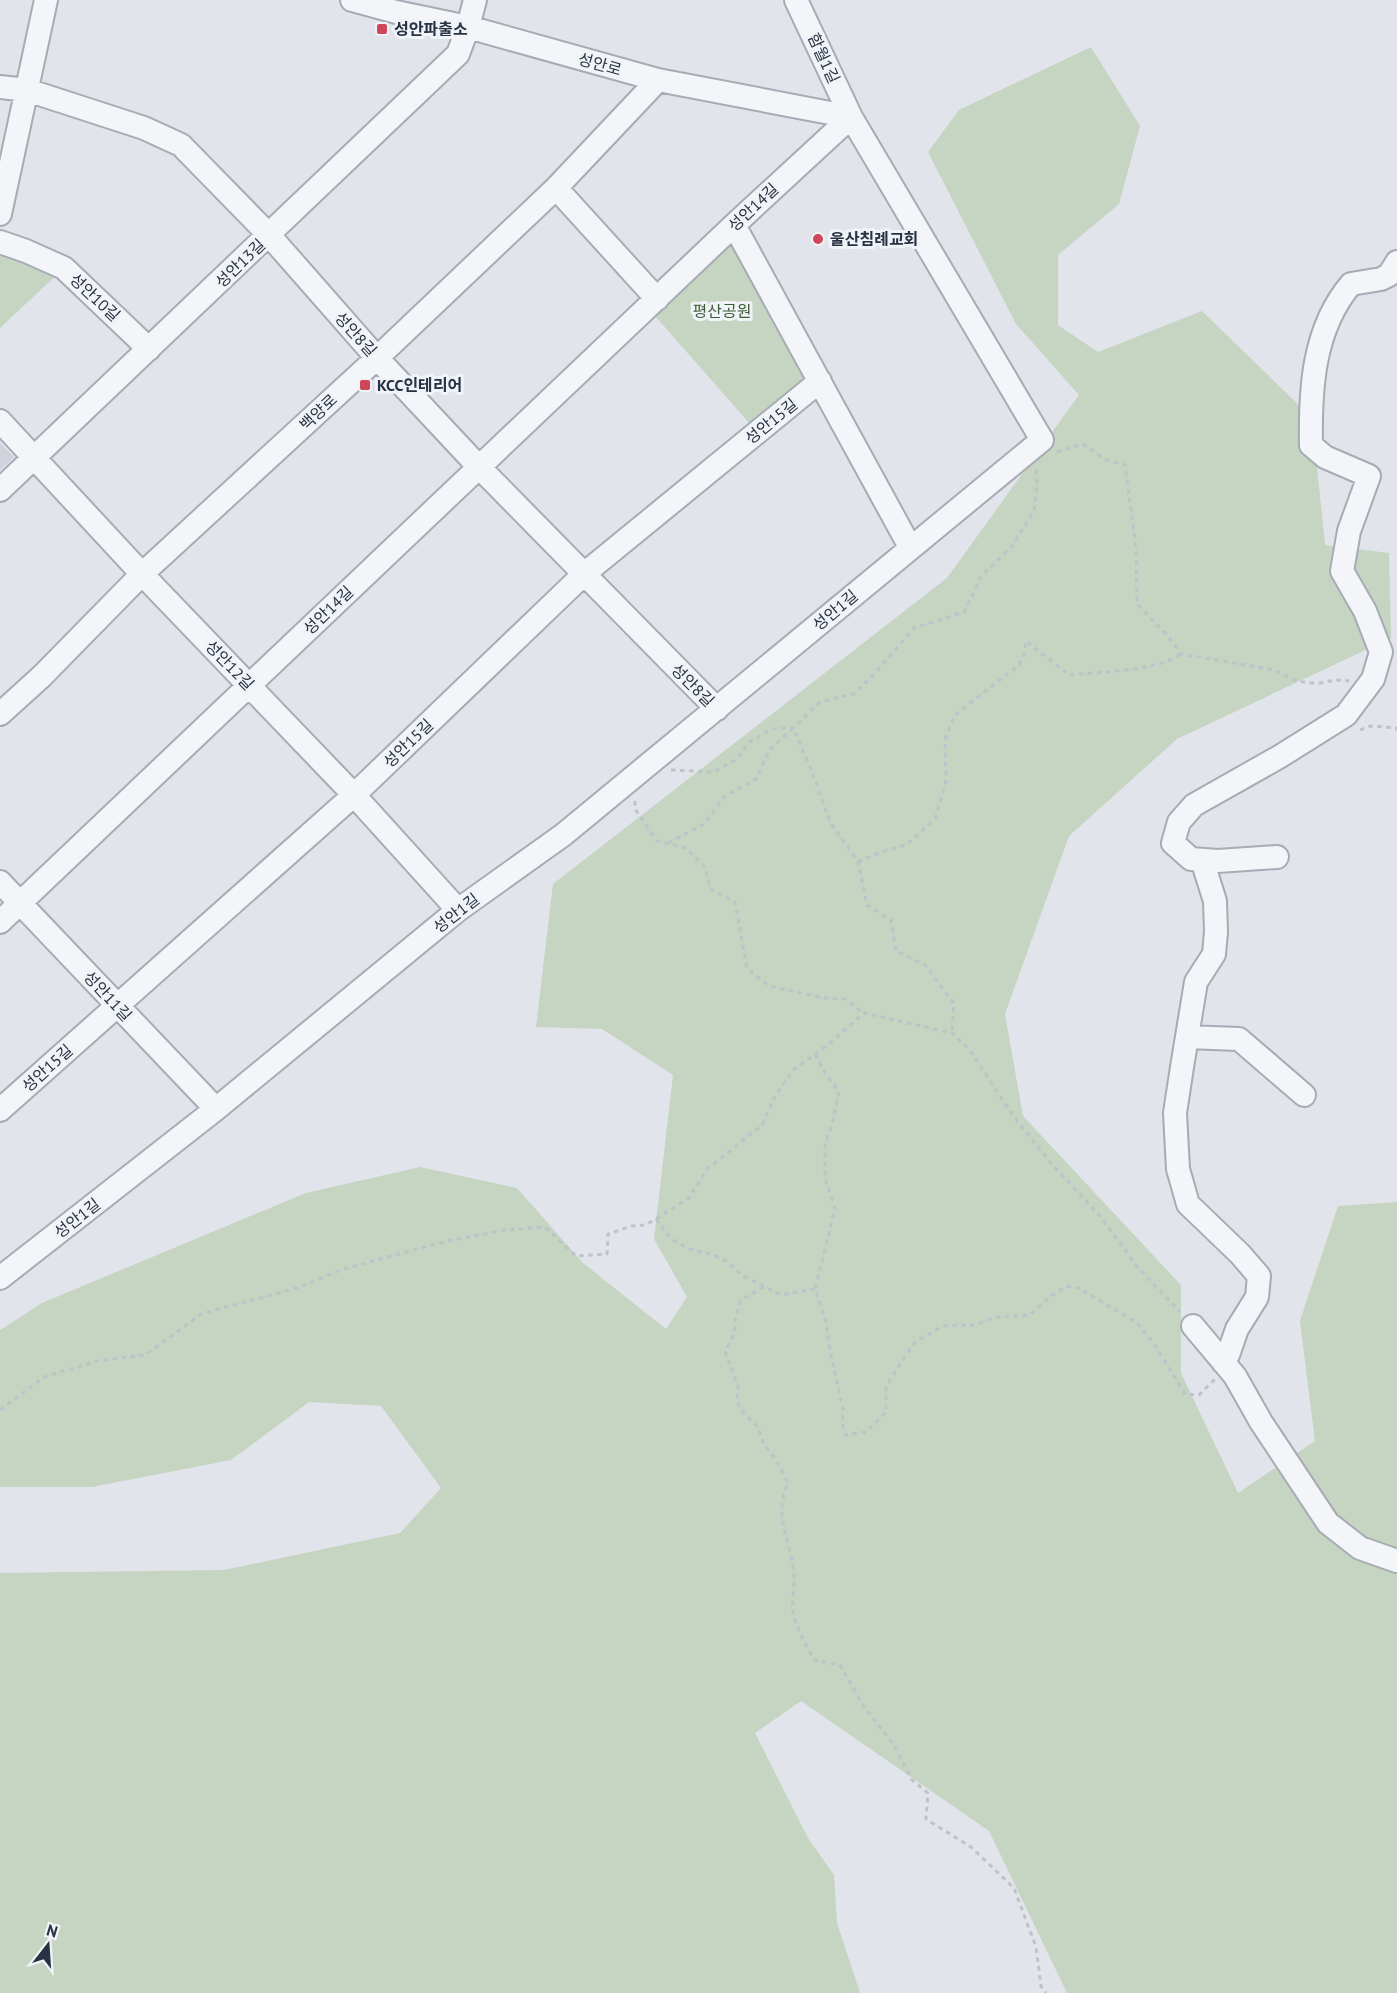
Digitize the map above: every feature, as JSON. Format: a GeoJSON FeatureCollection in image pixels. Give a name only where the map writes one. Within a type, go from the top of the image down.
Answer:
{"type":"FeatureCollection","features":[{"type":"Feature","properties":{"kind":"street"},"geometry":{"type":"LineString","coordinates":[[0,214],[46,0]]}},
{"type":"Feature","properties":{"kind":"street","name":"성안로"},"geometry":{"type":"LineString","coordinates":[[352,0],[468,27],[658,80],[851,117]]}},
{"type":"Feature","properties":{"kind":"street","name":"성안13길"},"geometry":{"type":"LineString","coordinates":[[0,490],[458,54],[475,0]]}},
{"type":"Feature","properties":{"kind":"street","name":"함월1길"},"geometry":{"type":"LineString","coordinates":[[796,0],[851,117]]}},
{"type":"Feature","properties":{"kind":"street","name":"백양로"},"geometry":{"type":"LineString","coordinates":[[0,714],[42,676],[142,574],[377,358],[556,188],[658,80]]}},
{"type":"Feature","properties":{"kind":"street","name":"성안8길"},"geometry":{"type":"LineString","coordinates":[[0,87],[27,90],[144,128],[181,145],[269,235],[377,358],[478,466],[717,710]]}},
{"type":"Feature","properties":{"kind":"street"},"geometry":{"type":"LineString","coordinates":[[851,117],[1042,440],[1030,453]]}},
{"type":"Feature","properties":{"kind":"street","name":"성안14길"},"geometry":{"type":"LineString","coordinates":[[0,922],[478,466],[851,117]]}},
{"type":"Feature","properties":{"kind":"street"},"geometry":{"type":"LineString","coordinates":[[556,188],[657,299]]}},
{"type":"Feature","properties":{"kind":"street"},"geometry":{"type":"LineString","coordinates":[[734,225],[910,547]]}},
{"type":"Feature","properties":{"kind":"street","name":"성안10길"},"geometry":{"type":"LineString","coordinates":[[0,242],[27,250],[64,268],[150,349]]}},
{"type":"Feature","properties":{"kind":"street"},"geometry":{"type":"LineString","coordinates":[[1277,857],[1239,861],[1191,859],[1173,843],[1179,822],[1194,805],[1279,757],[1346,715],[1373,679],[1381,652],[1365,611],[1342,571],[1349,531],[1370,476],[1325,457],[1311,445],[1310,400],[1322,336],[1343,293],[1351,284],[1381,279],[1389,275],[1397,262]]}},
{"type":"Feature","properties":{"kind":"street","name":"성안15길"},"geometry":{"type":"LineString","coordinates":[[0,1110],[354,795],[584,574],[820,381]]}},
{"type":"Feature","properties":{"kind":"street","name":"성안12길"},"geometry":{"type":"LineString","coordinates":[[0,421],[142,574],[354,795],[458,910]]}},
{"type":"Feature","properties":{"kind":"street","name":"성안1길"},"geometry":{"type":"LineString","coordinates":[[0,1278],[216,1109],[458,910],[563,835],[717,710],[910,547],[1030,453]]}},
{"type":"Feature","properties":{"kind":"street"},"geometry":{"type":"LineString","coordinates":[[1202,860],[1215,901],[1214,954],[1196,982],[1175,1113],[1178,1169],[1188,1204],[1240,1254],[1259,1276],[1257,1297],[1237,1329],[1225,1364]]}},
{"type":"Feature","properties":{"kind":"street","name":"성안11길"},"geometry":{"type":"LineString","coordinates":[[0,882],[216,1109]]}},
{"type":"Feature","properties":{"kind":"street"},"geometry":{"type":"LineString","coordinates":[[1187,1037],[1239,1039],[1304,1095]]}},
{"type":"Feature","properties":{"kind":"street"},"geometry":{"type":"LineString","coordinates":[[1193,1326],[1235,1376],[1261,1422],[1328,1523],[1360,1548],[1397,1561]]}},
{"type":"Feature","properties":{"kind":"path"},"geometry":{"type":"LineString","coordinates":[[668,843],[704,824],[725,796],[756,779],[770,749],[820,702],[854,694],[914,628],[963,612],[982,575],[1012,546],[1035,512],[1037,470],[1030,453],[1062,451],[1083,444],[1106,460],[1125,465],[1136,548],[1137,604],[1168,636],[1181,654],[1275,670],[1286,678],[1317,683],[1341,679],[1358,682],[1367,687]]}},
{"type":"Feature","properties":{"kind":"path"},"geometry":{"type":"LineString","coordinates":[[858,862],[906,845],[935,819],[946,781],[945,739],[955,715],[1019,664],[1024,655],[1026,641],[1069,675],[1148,666],[1173,660],[1181,654]]}},
{"type":"Feature","properties":{"kind":"path"},"geometry":{"type":"LineString","coordinates":[[662,774],[670,770],[714,772],[737,759],[749,742],[772,729],[793,728]]}},
{"type":"Feature","properties":{"kind":"path"},"geometry":{"type":"LineString","coordinates":[[793,728],[830,822],[858,862],[867,905],[891,920],[896,951],[925,965],[954,1003],[952,1033]]}},
{"type":"Feature","properties":{"kind":"path"},"geometry":{"type":"LineString","coordinates":[[633,778],[635,809],[657,841],[686,848],[705,867],[711,889],[735,902],[747,968],[769,986],[824,998],[846,999],[864,1013],[952,1033],[969,1049],[1014,1117],[1049,1161],[1101,1216],[1140,1270],[1193,1326]]}},
{"type":"Feature","properties":{"kind":"path"},"geometry":{"type":"LineString","coordinates":[[0,1410],[44,1377],[100,1360],[145,1355],[201,1314],[300,1287],[340,1270],[447,1241],[505,1230],[545,1227],[576,1256],[607,1254],[608,1234],[632,1226],[646,1226],[689,1198],[707,1169],[762,1125],[775,1096],[793,1070],[864,1013]]}},
{"type":"Feature","properties":{"kind":"path"},"geometry":{"type":"LineString","coordinates":[[815,1054],[838,1092],[833,1120],[825,1144],[825,1178],[835,1209],[815,1289],[826,1321],[846,1435],[866,1432],[886,1412],[886,1386],[915,1342],[943,1326],[974,1325],[996,1317],[1030,1315],[1066,1287],[1079,1288],[1137,1323],[1153,1342],[1185,1394],[1199,1395],[1225,1364]]}},
{"type":"Feature","properties":{"kind":"path"},"geometry":{"type":"LineString","coordinates":[[656,1219],[670,1238],[689,1249],[714,1255],[726,1261],[742,1275],[781,1295],[815,1289]]}},
{"type":"Feature","properties":{"kind":"path"},"geometry":{"type":"LineString","coordinates":[[764,1287],[741,1300],[735,1320],[735,1332],[724,1351],[738,1386],[737,1400],[740,1409],[758,1427],[764,1445],[777,1461],[788,1483],[781,1498],[783,1533],[794,1574],[793,1612],[804,1641],[814,1660],[840,1665],[864,1707],[894,1745],[912,1780],[928,1793],[926,1818],[971,1847],[1014,1888],[1036,1947],[1041,1986],[1046,1993]]}},
{"type":"Feature","properties":{"kind":"shaded area"},"geometry":{"type":"Polygon","coordinates":[[[0,443],[14,457],[0,470],[0,443]]]}},
{"type":"Feature","properties":{"kind":"green space"},"geometry":{"type":"Polygon","coordinates":[[[1091,47],[1140,126],[1119,204],[1058,255],[1058,325],[1098,352],[1202,311],[1312,418],[1325,545],[1389,553],[1391,638],[1177,739],[1069,836],[1005,1014],[1023,1116],[1181,1285],[1181,1373],[1238,1493],[1315,1441],[1300,1321],[1338,1206],[1397,1202],[1397,1993],[1067,1993],[989,1831],[801,1701],[755,1733],[808,1838],[834,1875],[837,1923],[860,1993],[0,1993],[0,1573],[224,1570],[400,1533],[441,1488],[381,1406],[309,1402],[231,1460],[92,1487],[0,1487],[0,1330],[42,1303],[306,1193],[420,1167],[517,1188],[583,1263],[666,1329],[687,1297],[654,1239],[673,1075],[602,1029],[536,1027],[553,884],[947,578],[1079,395],[1016,324],[928,152],[959,110],[1091,47]]]}},
{"type":"Feature","properties":{"kind":"green space","name":"평산공원"},"geometry":{"type":"Polygon","coordinates":[[[734,225],[820,381],[757,432],[648,308],[734,225]]]}},
{"type":"Feature","properties":{"kind":"green space"},"geometry":{"type":"Polygon","coordinates":[[[0,242],[64,268],[0,328],[0,242]]]}},
{"type":"Feature","properties":{"kind":"place","name":"성안파출소"},"geometry":{"type":"Point","coordinates":[382,29]}},
{"type":"Feature","properties":{"kind":"place","name":"울산침례교회"},"geometry":{"type":"Point","coordinates":[818,239]}},
{"type":"Feature","properties":{"kind":"place","name":"KCC인테리어"},"geometry":{"type":"Point","coordinates":[365,385]}}]}
